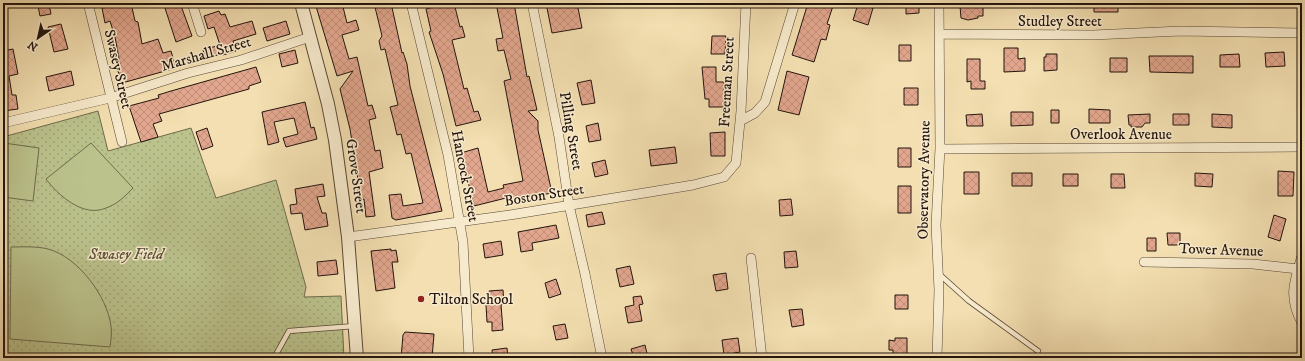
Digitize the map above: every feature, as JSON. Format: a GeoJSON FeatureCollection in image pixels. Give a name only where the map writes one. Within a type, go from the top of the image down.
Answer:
{"type":"FeatureCollection","features":[{"type":"Feature","properties":{"kind":"street","name":"Swasey Street"},"geometry":{"type":"LineString","coordinates":[[88,3],[110,98],[122,142]]}},
{"type":"Feature","properties":{"kind":"street"},"geometry":{"type":"LineString","coordinates":[[192,3],[201,32]]}},
{"type":"Feature","properties":{"kind":"street","name":"Grove Street"},"geometry":{"type":"LineString","coordinates":[[301,3],[328,104],[335,140],[348,236],[357,358]]}},
{"type":"Feature","properties":{"kind":"street","name":"Hancock Street"},"geometry":{"type":"LineString","coordinates":[[410,3],[448,155],[460,222],[463,242],[468,358]]}},
{"type":"Feature","properties":{"kind":"street","name":"Pilling Street"},"geometry":{"type":"LineString","coordinates":[[532,3],[559,137],[569,205],[602,358]]}},
{"type":"Feature","properties":{"kind":"street","name":"Freeman Street"},"geometry":{"type":"LineString","coordinates":[[736,163],[740,121],[746,3]]}},
{"type":"Feature","properties":{"kind":"street"},"geometry":{"type":"LineString","coordinates":[[740,121],[755,113],[765,102],[795,3]]}},
{"type":"Feature","properties":{"kind":"street","name":"Observatory Avenue"},"geometry":{"type":"LineString","coordinates":[[936,358],[938,273],[936,225],[940,149],[939,3]]}},
{"type":"Feature","properties":{"kind":"street","name":"Studley Street"},"geometry":{"type":"LineString","coordinates":[[939,34],[1093,35],[1181,31],[1302,33]]}},
{"type":"Feature","properties":{"kind":"street","name":"Marshall Street"},"geometry":{"type":"LineString","coordinates":[[3,124],[110,98],[188,73],[241,60],[310,37]]}},
{"type":"Feature","properties":{"kind":"street","name":"Overlook Avenue"},"geometry":{"type":"LineString","coordinates":[[940,149],[1302,147]]}},
{"type":"Feature","properties":{"kind":"street","name":"Boston Street"},"geometry":{"type":"LineString","coordinates":[[348,236],[460,222],[710,181],[724,177],[736,163]]}},
{"type":"Feature","properties":{"kind":"street"},"geometry":{"type":"LineString","coordinates":[[1302,256],[1292,292],[1295,310],[1302,323]]}},
{"type":"Feature","properties":{"kind":"street"},"geometry":{"type":"LineString","coordinates":[[751,258],[762,358]]}},
{"type":"Feature","properties":{"kind":"street","name":"Tower Avenue"},"geometry":{"type":"LineString","coordinates":[[1144,262],[1253,264],[1298,268]]}},
{"type":"Feature","properties":{"kind":"lane"},"geometry":{"type":"LineString","coordinates":[[938,273],[969,301],[1038,352]]}},
{"type":"Feature","properties":{"kind":"lane"},"geometry":{"type":"LineString","coordinates":[[274,358],[289,332],[355,326]]}},
{"type":"Feature","properties":{"kind":"green space","name":"Swasey Field"},"geometry":{"type":"Polygon","coordinates":[[[98,111],[108,151],[191,128],[216,198],[276,180],[306,287],[304,297],[341,296],[344,358],[3,358],[3,137],[98,111]]]}},
{"type":"Feature","properties":{"kind":"green space"},"geometry":{"type":"Polygon","coordinates":[[[4,143],[39,148],[33,201],[3,197],[4,143]]]}},
{"type":"Feature","properties":{"kind":"green space"},"geometry":{"type":"Polygon","coordinates":[[[91,143],[133,188],[121,200],[106,208],[97,210],[89,210],[72,203],[57,192],[46,179],[91,143]]]}},
{"type":"Feature","properties":{"kind":"green space"},"geometry":{"type":"Polygon","coordinates":[[[11,247],[34,247],[48,249],[59,253],[80,269],[89,279],[104,302],[111,328],[110,347],[10,339],[11,247]]]}},
{"type":"Feature","properties":{"kind":"building"},"geometry":{"type":"Polygon","coordinates":[[[131,3],[135,21],[138,22],[142,44],[158,39],[163,53],[171,51],[176,68],[122,83],[116,65],[120,64],[115,37],[110,21],[105,23],[102,8],[131,3]]]}},
{"type":"Feature","properties":{"kind":"building"},"geometry":{"type":"Polygon","coordinates":[[[180,3],[192,36],[176,42],[164,5],[180,3]]]}},
{"type":"Feature","properties":{"kind":"building"},"geometry":{"type":"Polygon","coordinates":[[[315,3],[342,3],[347,23],[356,20],[359,30],[342,35],[349,59],[357,57],[368,106],[372,105],[376,118],[369,120],[375,151],[380,150],[383,168],[369,172],[375,216],[366,217],[364,199],[359,200],[357,186],[359,186],[350,129],[340,89],[353,71],[337,76],[315,3]]]}},
{"type":"Feature","properties":{"kind":"building"},"geometry":{"type":"Polygon","coordinates":[[[374,3],[391,3],[402,53],[403,52],[407,64],[410,86],[442,211],[396,220],[392,218],[389,195],[401,194],[403,206],[423,203],[411,153],[406,154],[401,134],[397,135],[390,107],[398,105],[385,49],[381,50],[379,41],[382,36],[374,3]]]}},
{"type":"Feature","properties":{"kind":"building"},"geometry":{"type":"Polygon","coordinates":[[[440,3],[454,3],[460,27],[462,26],[465,37],[452,40],[464,89],[467,88],[474,112],[478,111],[481,120],[456,126],[443,74],[429,32],[431,31],[426,9],[441,5],[440,3]]]}},
{"type":"Feature","properties":{"kind":"building"},"geometry":{"type":"Polygon","coordinates":[[[496,3],[514,3],[527,77],[529,76],[537,110],[528,111],[538,121],[538,130],[552,193],[506,201],[506,198],[474,206],[461,153],[478,148],[488,192],[504,188],[503,185],[523,181],[504,81],[511,79],[504,50],[498,51],[496,39],[503,38],[496,3]]]}},
{"type":"Feature","properties":{"kind":"building"},"geometry":{"type":"Polygon","coordinates":[[[546,3],[577,3],[582,28],[552,33],[546,3]]]}},
{"type":"Feature","properties":{"kind":"building"},"geometry":{"type":"Polygon","coordinates":[[[808,3],[834,3],[827,24],[830,25],[826,40],[821,39],[814,62],[792,55],[808,3]]]}},
{"type":"Feature","properties":{"kind":"building"},"geometry":{"type":"Polygon","coordinates":[[[906,3],[919,3],[919,13],[906,14],[906,3]]]}},
{"type":"Feature","properties":{"kind":"building"},"geometry":{"type":"Polygon","coordinates":[[[983,3],[983,16],[978,16],[978,18],[968,20],[961,18],[960,6],[962,4],[983,3]]]}},
{"type":"Feature","properties":{"kind":"building"},"geometry":{"type":"Polygon","coordinates":[[[1094,3],[1118,3],[1118,12],[1094,12],[1094,3]]]}},
{"type":"Feature","properties":{"kind":"building"},"geometry":{"type":"Polygon","coordinates":[[[49,4],[51,14],[40,16],[38,6],[49,4]]]}},
{"type":"Feature","properties":{"kind":"building"},"geometry":{"type":"Polygon","coordinates":[[[858,4],[873,8],[868,25],[853,20],[858,4]]]}},
{"type":"Feature","properties":{"kind":"building"},"geometry":{"type":"Polygon","coordinates":[[[219,11],[221,15],[225,14],[230,27],[252,21],[256,34],[233,41],[236,51],[223,55],[223,53],[206,59],[203,50],[220,45],[214,27],[208,29],[204,16],[219,11]]]}},
{"type":"Feature","properties":{"kind":"building"},"geometry":{"type":"Polygon","coordinates":[[[286,21],[290,34],[267,41],[263,28],[286,21]]]}},
{"type":"Feature","properties":{"kind":"building"},"geometry":{"type":"Polygon","coordinates":[[[61,24],[68,49],[54,52],[48,27],[61,24]]]}},
{"type":"Feature","properties":{"kind":"building"},"geometry":{"type":"Polygon","coordinates":[[[712,36],[726,36],[725,54],[711,54],[712,36]]]}},
{"type":"Feature","properties":{"kind":"building"},"geometry":{"type":"Polygon","coordinates":[[[899,45],[911,45],[911,61],[899,61],[899,45]]]}},
{"type":"Feature","properties":{"kind":"building"},"geometry":{"type":"Polygon","coordinates":[[[1004,48],[1018,48],[1018,59],[1025,58],[1025,71],[1004,72],[1004,48]]]}},
{"type":"Feature","properties":{"kind":"building"},"geometry":{"type":"Polygon","coordinates":[[[13,49],[18,74],[9,76],[12,95],[16,95],[18,109],[3,111],[3,70],[6,70],[3,51],[13,49]]]}},
{"type":"Feature","properties":{"kind":"building"},"geometry":{"type":"Polygon","coordinates":[[[295,50],[298,63],[282,67],[279,54],[295,50]]]}},
{"type":"Feature","properties":{"kind":"building"},"geometry":{"type":"Polygon","coordinates":[[[1284,52],[1285,66],[1266,67],[1265,53],[1284,52]]]}},
{"type":"Feature","properties":{"kind":"building"},"geometry":{"type":"Polygon","coordinates":[[[1046,54],[1057,54],[1057,70],[1044,71],[1044,57],[1046,57],[1046,54]]]}},
{"type":"Feature","properties":{"kind":"building"},"geometry":{"type":"Polygon","coordinates":[[[1239,54],[1240,67],[1220,67],[1220,55],[1239,54]]]}},
{"type":"Feature","properties":{"kind":"building"},"geometry":{"type":"Polygon","coordinates":[[[1149,56],[1193,56],[1193,73],[1150,72],[1149,56]]]}},
{"type":"Feature","properties":{"kind":"building"},"geometry":{"type":"Polygon","coordinates":[[[1110,58],[1127,58],[1127,72],[1110,72],[1110,58]]]}},
{"type":"Feature","properties":{"kind":"building"},"geometry":{"type":"Polygon","coordinates":[[[967,59],[980,59],[980,81],[985,81],[985,89],[971,89],[971,81],[967,82],[967,59]]]}},
{"type":"Feature","properties":{"kind":"building"},"geometry":{"type":"Polygon","coordinates":[[[256,67],[261,82],[249,86],[249,89],[159,114],[162,121],[153,124],[158,137],[141,142],[129,106],[159,98],[158,95],[171,91],[256,67]]]}},
{"type":"Feature","properties":{"kind":"building"},"geometry":{"type":"Polygon","coordinates":[[[702,67],[716,67],[716,82],[724,82],[724,107],[709,107],[709,99],[705,99],[702,67]]]}},
{"type":"Feature","properties":{"kind":"building"},"geometry":{"type":"Polygon","coordinates":[[[71,71],[74,85],[49,91],[46,77],[71,71]]]}},
{"type":"Feature","properties":{"kind":"building"},"geometry":{"type":"Polygon","coordinates":[[[787,71],[809,77],[799,115],[778,110],[787,71]]]}},
{"type":"Feature","properties":{"kind":"building"},"geometry":{"type":"Polygon","coordinates":[[[591,80],[595,103],[582,105],[577,83],[591,80]]]}},
{"type":"Feature","properties":{"kind":"building"},"geometry":{"type":"Polygon","coordinates":[[[904,88],[918,88],[918,105],[904,105],[904,88]]]}},
{"type":"Feature","properties":{"kind":"building"},"geometry":{"type":"Polygon","coordinates":[[[305,102],[311,128],[314,127],[317,139],[286,147],[283,138],[298,134],[294,118],[274,122],[279,142],[268,145],[262,112],[305,102]]]}},
{"type":"Feature","properties":{"kind":"building"},"geometry":{"type":"Polygon","coordinates":[[[1089,109],[1110,110],[1110,123],[1089,123],[1089,109]]]}},
{"type":"Feature","properties":{"kind":"building"},"geometry":{"type":"Polygon","coordinates":[[[1051,110],[1059,110],[1059,123],[1051,123],[1051,110]]]}},
{"type":"Feature","properties":{"kind":"building"},"geometry":{"type":"Polygon","coordinates":[[[1011,112],[1033,112],[1033,125],[1011,126],[1011,112]]]}},
{"type":"Feature","properties":{"kind":"building"},"geometry":{"type":"Polygon","coordinates":[[[982,114],[983,126],[967,126],[966,115],[982,114]]]}},
{"type":"Feature","properties":{"kind":"building"},"geometry":{"type":"Polygon","coordinates":[[[1150,114],[1150,123],[1145,123],[1142,127],[1131,127],[1131,125],[1129,125],[1128,115],[1150,114]]]}},
{"type":"Feature","properties":{"kind":"building"},"geometry":{"type":"Polygon","coordinates":[[[1173,114],[1189,114],[1189,125],[1173,125],[1173,114]]]}},
{"type":"Feature","properties":{"kind":"building"},"geometry":{"type":"Polygon","coordinates":[[[1212,114],[1232,115],[1232,128],[1212,127],[1212,114]]]}},
{"type":"Feature","properties":{"kind":"building"},"geometry":{"type":"Polygon","coordinates":[[[598,123],[601,140],[589,142],[586,126],[598,123]]]}},
{"type":"Feature","properties":{"kind":"building"},"geometry":{"type":"Polygon","coordinates":[[[207,128],[213,146],[202,150],[196,132],[207,128]]]}},
{"type":"Feature","properties":{"kind":"building"},"geometry":{"type":"Polygon","coordinates":[[[725,132],[725,156],[711,156],[710,133],[725,132]]]}},
{"type":"Feature","properties":{"kind":"building"},"geometry":{"type":"Polygon","coordinates":[[[675,147],[677,163],[651,166],[649,150],[675,147]]]}},
{"type":"Feature","properties":{"kind":"building"},"geometry":{"type":"Polygon","coordinates":[[[898,148],[911,148],[911,167],[898,167],[898,148]]]}},
{"type":"Feature","properties":{"kind":"building"},"geometry":{"type":"Polygon","coordinates":[[[605,160],[608,174],[595,177],[592,163],[605,160]]]}},
{"type":"Feature","properties":{"kind":"building"},"geometry":{"type":"Polygon","coordinates":[[[1278,171],[1294,172],[1293,196],[1278,196],[1278,171]]]}},
{"type":"Feature","properties":{"kind":"building"},"geometry":{"type":"Polygon","coordinates":[[[964,172],[979,172],[979,194],[964,194],[964,172]]]}},
{"type":"Feature","properties":{"kind":"building"},"geometry":{"type":"Polygon","coordinates":[[[1012,173],[1032,173],[1032,186],[1012,186],[1012,173]]]}},
{"type":"Feature","properties":{"kind":"building"},"geometry":{"type":"Polygon","coordinates":[[[1195,173],[1213,174],[1212,187],[1195,186],[1195,173]]]}},
{"type":"Feature","properties":{"kind":"building"},"geometry":{"type":"Polygon","coordinates":[[[1063,174],[1078,174],[1078,186],[1063,186],[1063,174]]]}},
{"type":"Feature","properties":{"kind":"building"},"geometry":{"type":"Polygon","coordinates":[[[1111,174],[1124,174],[1125,188],[1111,188],[1111,174]]]}},
{"type":"Feature","properties":{"kind":"building"},"geometry":{"type":"Polygon","coordinates":[[[323,184],[325,196],[317,197],[322,213],[326,213],[328,226],[305,230],[302,213],[291,214],[290,205],[297,204],[295,189],[323,184]]]}},
{"type":"Feature","properties":{"kind":"building"},"geometry":{"type":"Polygon","coordinates":[[[898,186],[911,186],[911,213],[898,213],[898,186]]]}},
{"type":"Feature","properties":{"kind":"building"},"geometry":{"type":"Polygon","coordinates":[[[791,199],[793,215],[780,216],[779,200],[791,199]]]}},
{"type":"Feature","properties":{"kind":"building"},"geometry":{"type":"Polygon","coordinates":[[[602,212],[605,224],[588,227],[586,215],[602,212]]]}},
{"type":"Feature","properties":{"kind":"building"},"geometry":{"type":"Polygon","coordinates":[[[1274,215],[1286,219],[1280,241],[1268,237],[1274,215]]]}},
{"type":"Feature","properties":{"kind":"building"},"geometry":{"type":"Polygon","coordinates":[[[556,225],[559,238],[532,243],[533,250],[521,252],[518,232],[556,225]]]}},
{"type":"Feature","properties":{"kind":"building"},"geometry":{"type":"Polygon","coordinates":[[[1167,233],[1180,233],[1180,245],[1168,245],[1167,233]]]}},
{"type":"Feature","properties":{"kind":"building"},"geometry":{"type":"Polygon","coordinates":[[[1147,238],[1156,238],[1156,251],[1147,251],[1147,238]]]}},
{"type":"Feature","properties":{"kind":"building"},"geometry":{"type":"Polygon","coordinates":[[[501,241],[503,255],[485,258],[483,244],[501,241]]]}},
{"type":"Feature","properties":{"kind":"building"},"geometry":{"type":"Polygon","coordinates":[[[391,249],[391,251],[396,250],[398,262],[392,262],[395,288],[376,291],[371,251],[391,249]]]}},
{"type":"Feature","properties":{"kind":"building"},"geometry":{"type":"Polygon","coordinates":[[[796,251],[798,267],[785,268],[784,252],[796,251]]]}},
{"type":"Feature","properties":{"kind":"building"},"geometry":{"type":"Polygon","coordinates":[[[336,260],[338,274],[318,276],[317,262],[336,260]]]}},
{"type":"Feature","properties":{"kind":"building"},"geometry":{"type":"Polygon","coordinates":[[[630,266],[634,284],[620,287],[616,269],[630,266]]]}},
{"type":"Feature","properties":{"kind":"building"},"geometry":{"type":"Polygon","coordinates":[[[726,273],[728,289],[716,291],[713,275],[726,273]]]}},
{"type":"Feature","properties":{"kind":"building"},"geometry":{"type":"Polygon","coordinates":[[[556,279],[561,294],[549,298],[545,283],[556,279]]]}},
{"type":"Feature","properties":{"kind":"building"},"geometry":{"type":"Polygon","coordinates":[[[503,290],[504,304],[501,305],[503,330],[492,331],[492,322],[487,322],[486,305],[490,305],[489,291],[503,290]]]}},
{"type":"Feature","properties":{"kind":"building"},"geometry":{"type":"Polygon","coordinates":[[[895,295],[908,295],[908,309],[895,309],[895,295]]]}},
{"type":"Feature","properties":{"kind":"building"},"geometry":{"type":"Polygon","coordinates":[[[641,296],[643,304],[639,305],[642,321],[628,323],[625,307],[634,305],[633,297],[641,296]]]}},
{"type":"Feature","properties":{"kind":"building"},"geometry":{"type":"Polygon","coordinates":[[[802,309],[804,325],[792,327],[789,310],[802,309]]]}},
{"type":"Feature","properties":{"kind":"building"},"geometry":{"type":"Polygon","coordinates":[[[565,324],[568,338],[556,340],[553,326],[565,324]]]}},
{"type":"Feature","properties":{"kind":"building"},"geometry":{"type":"Polygon","coordinates":[[[405,332],[434,334],[432,358],[401,358],[403,335],[405,332]]]}},
{"type":"Feature","properties":{"kind":"building"},"geometry":{"type":"Polygon","coordinates":[[[738,338],[740,352],[724,355],[722,340],[738,338]]]}},
{"type":"Feature","properties":{"kind":"building"},"geometry":{"type":"Polygon","coordinates":[[[895,338],[907,338],[907,358],[893,358],[893,350],[889,350],[889,340],[895,341],[895,338]]]}},
{"type":"Feature","properties":{"kind":"building"},"geometry":{"type":"Polygon","coordinates":[[[645,345],[648,358],[634,358],[631,349],[645,345]]]}},
{"type":"Feature","properties":{"kind":"building"},"geometry":{"type":"Polygon","coordinates":[[[507,348],[508,358],[493,358],[492,350],[507,348]]]}},
{"type":"Feature","properties":{"kind":"place","name":"Tilton School"},"geometry":{"type":"Point","coordinates":[421,299]}}]}
